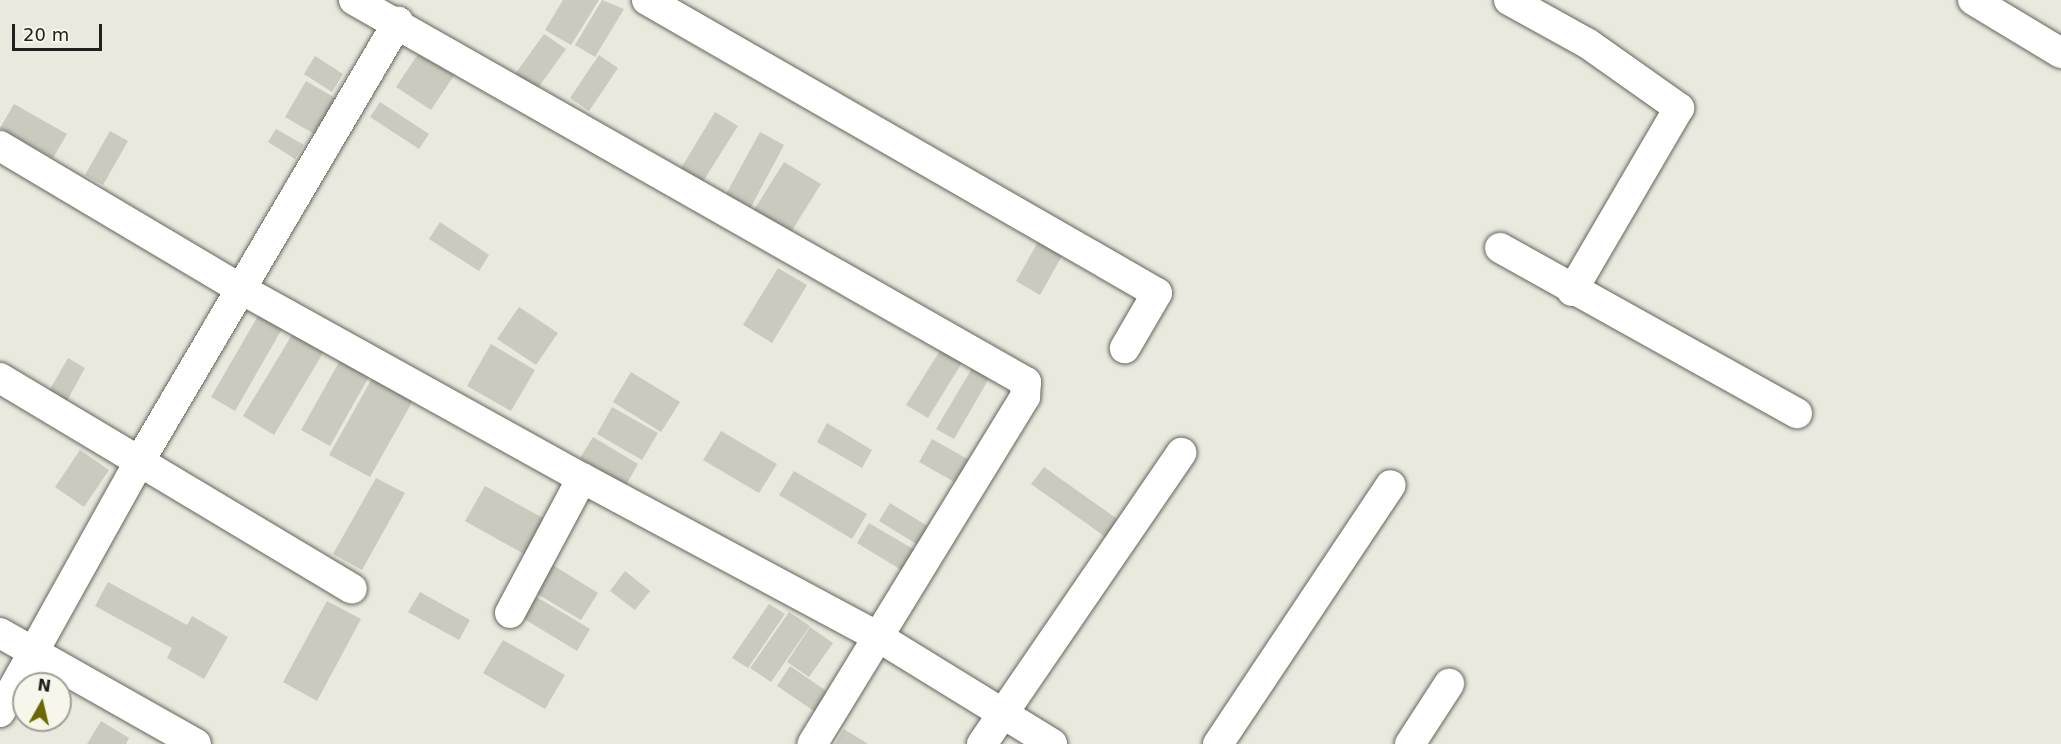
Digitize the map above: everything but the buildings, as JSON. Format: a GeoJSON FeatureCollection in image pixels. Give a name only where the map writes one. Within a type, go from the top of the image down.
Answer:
{"type":"FeatureCollection","features":[{"type":"Feature","properties":{"kind":"street"},"geometry":{"type":"LineString","coordinates":[[354,0],[398,22],[1026,382],[1025,397],[880,638],[812,744]]}},
{"type":"Feature","properties":{"kind":"street"},"geometry":{"type":"LineString","coordinates":[[647,0],[1157,293],[1125,348]]}},
{"type":"Feature","properties":{"kind":"street"},"geometry":{"type":"LineString","coordinates":[[1509,0],[1587,43],[1679,108],[1572,291]]}},
{"type":"Feature","properties":{"kind":"street"},"geometry":{"type":"LineString","coordinates":[[1973,0],[2061,53]]}},
{"type":"Feature","properties":{"kind":"street"},"geometry":{"type":"LineString","coordinates":[[0,712],[239,288],[398,22]]}},
{"type":"Feature","properties":{"kind":"street"},"geometry":{"type":"LineString","coordinates":[[0,146],[239,288],[582,478],[880,638],[1052,744]]}},
{"type":"Feature","properties":{"kind":"street"},"geometry":{"type":"LineString","coordinates":[[1500,248],[1572,291],[1797,413]]}},
{"type":"Feature","properties":{"kind":"street"},"geometry":{"type":"LineString","coordinates":[[0,378],[352,589]]}},
{"type":"Feature","properties":{"kind":"street"},"geometry":{"type":"LineString","coordinates":[[982,744],[1180,453]]}},
{"type":"Feature","properties":{"kind":"street"},"geometry":{"type":"LineString","coordinates":[[510,613],[582,478]]}},
{"type":"Feature","properties":{"kind":"street"},"geometry":{"type":"LineString","coordinates":[[1218,744],[1391,485]]}},
{"type":"Feature","properties":{"kind":"street"},"geometry":{"type":"LineString","coordinates":[[0,633],[196,744]]}},
{"type":"Feature","properties":{"kind":"street"},"geometry":{"type":"LineString","coordinates":[[1410,744],[1449,684]]}}]}
